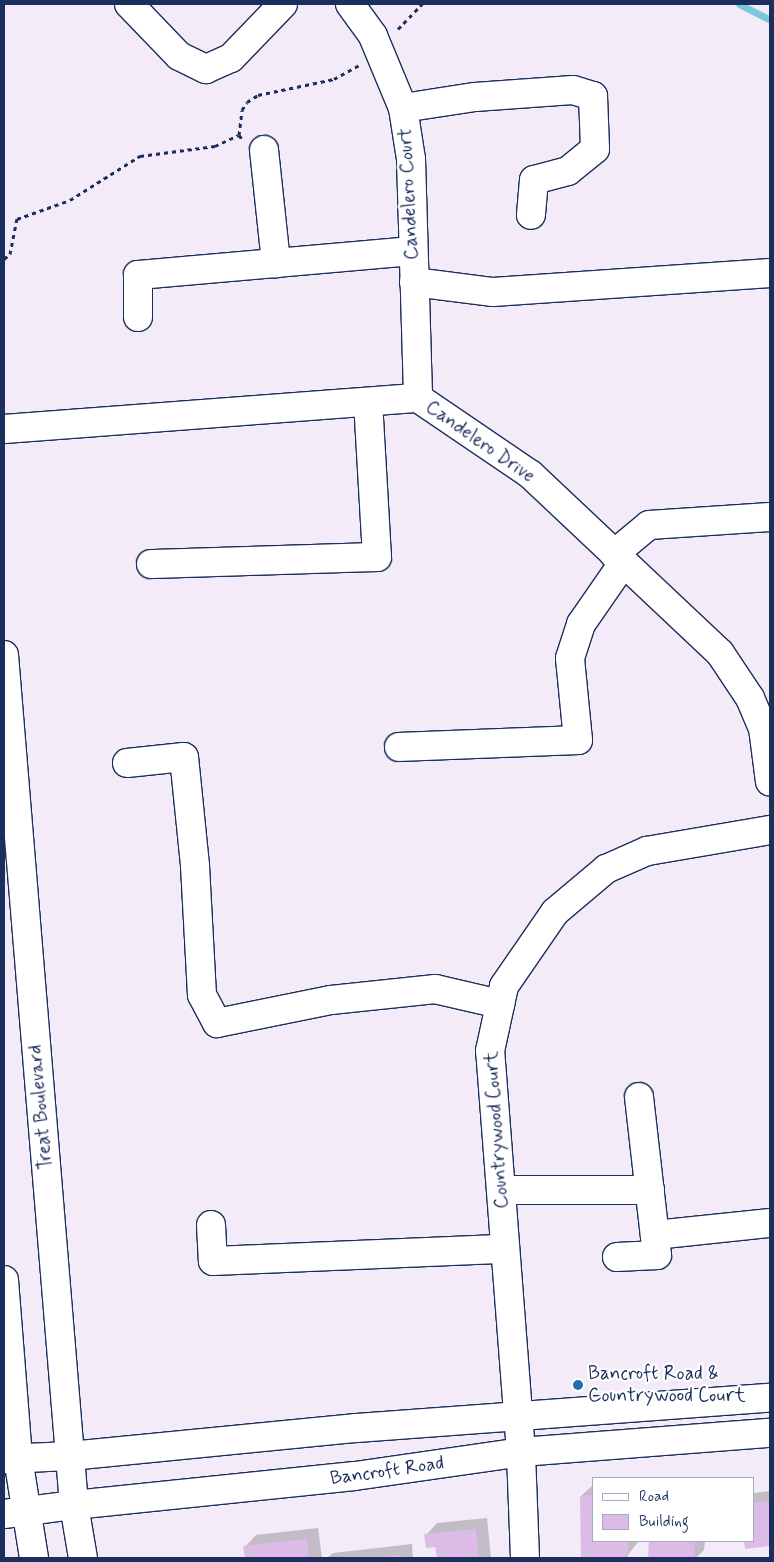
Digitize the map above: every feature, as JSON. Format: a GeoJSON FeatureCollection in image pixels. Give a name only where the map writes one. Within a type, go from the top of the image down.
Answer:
{"type":"FeatureCollection","features":[{"type":"Feature","properties":{"kind":"street"},"geometry":{"type":"LineString","coordinates":[[129,4],[178,56],[206,69],[231,58],[283,4]]}},
{"type":"Feature","properties":{"kind":"street","name":"Candelero Court"},"geometry":{"type":"LineString","coordinates":[[350,4],[377,48],[404,108],[411,159],[418,398]]}},
{"type":"Feature","properties":{"kind":"street"},"geometry":{"type":"LineString","coordinates":[[404,108],[475,97],[573,90],[593,96],[595,149],[568,171],[534,180],[531,215]]}},
{"type":"Feature","properties":{"kind":"street"},"geometry":{"type":"LineString","coordinates":[[264,150],[276,263]]}},
{"type":"Feature","properties":{"kind":"street"},"geometry":{"type":"LineString","coordinates":[[138,317],[138,275],[413,251]]}},
{"type":"Feature","properties":{"kind":"street"},"geometry":{"type":"LineString","coordinates":[[414,282],[493,292],[770,273]]}},
{"type":"Feature","properties":{"kind":"street","name":"Candelero Drive"},"geometry":{"type":"LineString","coordinates":[[4,429],[418,398],[530,474],[720,653],[750,698],[763,728],[770,782]]}},
{"type":"Feature","properties":{"kind":"street"},"geometry":{"type":"LineString","coordinates":[[151,564],[377,557],[368,402]]}},
{"type":"Feature","properties":{"kind":"street"},"geometry":{"type":"LineString","coordinates":[[399,747],[578,740],[570,658],[581,624],[619,558],[650,526],[770,517]]}},
{"type":"Feature","properties":{"kind":"street","name":"Treat Boulevard"},"geometry":{"type":"LineString","coordinates":[[4,655],[74,1505],[83,1558]]}},
{"type":"Feature","properties":{"kind":"street"},"geometry":{"type":"LineString","coordinates":[[127,763],[184,757],[195,866],[202,995],[217,1022],[331,1000],[435,989],[500,1004]]}},
{"type":"Feature","properties":{"kind":"street","name":"Countrywood Court"},"geometry":{"type":"LineString","coordinates":[[525,1558],[521,1452],[490,1051],[504,986],[555,912],[606,868],[647,852],[770,830]]}},
{"type":"Feature","properties":{"kind":"street"},"geometry":{"type":"LineString","coordinates":[[617,1257],[657,1255],[639,1097]]}},
{"type":"Feature","properties":{"kind":"street"},"geometry":{"type":"LineString","coordinates":[[501,1190],[650,1190]]}},
{"type":"Feature","properties":{"kind":"street"},"geometry":{"type":"LineString","coordinates":[[655,1235],[770,1222]]}},
{"type":"Feature","properties":{"kind":"street"},"geometry":{"type":"LineString","coordinates":[[212,1225],[213,1261],[505,1249]]}},
{"type":"Feature","properties":{"kind":"street"},"geometry":{"type":"LineString","coordinates":[[4,1280],[15,1513],[34,1558]]}},
{"type":"Feature","properties":{"kind":"street"},"geometry":{"type":"LineString","coordinates":[[11,1458],[70,1456],[357,1428],[770,1398]]}},
{"type":"Feature","properties":{"kind":"street","name":"Bancroft Road"},"geometry":{"type":"LineString","coordinates":[[15,1513],[74,1505],[355,1476],[521,1452],[770,1433]]}},
{"type":"Feature","properties":{"kind":"path"},"geometry":{"type":"LineString","coordinates":[[239,135],[242,110],[247,102],[265,92],[334,79],[356,68],[422,4]]}},
{"type":"Feature","properties":{"kind":"path"},"geometry":{"type":"LineString","coordinates":[[239,135],[252,148],[264,150]]}},
{"type":"Feature","properties":{"kind":"path"},"geometry":{"type":"LineString","coordinates":[[4,259],[10,254],[18,220],[28,213],[70,200],[140,156],[215,146],[239,135]]}},
{"type":"Feature","properties":{"kind":"building"},"geometry":{"type":"Polygon","coordinates":[[[592,1495],[592,1542],[628,1542],[628,1557],[581,1558],[580,1496],[592,1495]]]}},
{"type":"Feature","properties":{"kind":"building"},"geometry":{"type":"Polygon","coordinates":[[[770,1501],[770,1546],[745,1549],[744,1542],[754,1542],[754,1503],[770,1501]]]}},
{"type":"Feature","properties":{"kind":"building"},"geometry":{"type":"Polygon","coordinates":[[[476,1529],[479,1558],[437,1558],[435,1547],[426,1548],[424,1534],[476,1529]]]}},
{"type":"Feature","properties":{"kind":"building"},"geometry":{"type":"Polygon","coordinates":[[[307,1539],[309,1558],[245,1558],[243,1546],[307,1539]]]}},
{"type":"Feature","properties":{"kind":"building"},"geometry":{"type":"Polygon","coordinates":[[[649,1542],[695,1542],[694,1558],[648,1558],[649,1542]]]}},
{"type":"Feature","properties":{"kind":"building"},"geometry":{"type":"Polygon","coordinates":[[[401,1555],[401,1558],[379,1558],[379,1557],[401,1555]]]}},
{"type":"Feature","properties":{"kind":"waterway"},"geometry":{"type":"LineString","coordinates":[[739,4],[770,20]]}},
{"type":"Feature","properties":{"kind":"place","name":"Bancroft Road & Countrywood Court"},"geometry":{"type":"Point","coordinates":[578,1385]}}]}
